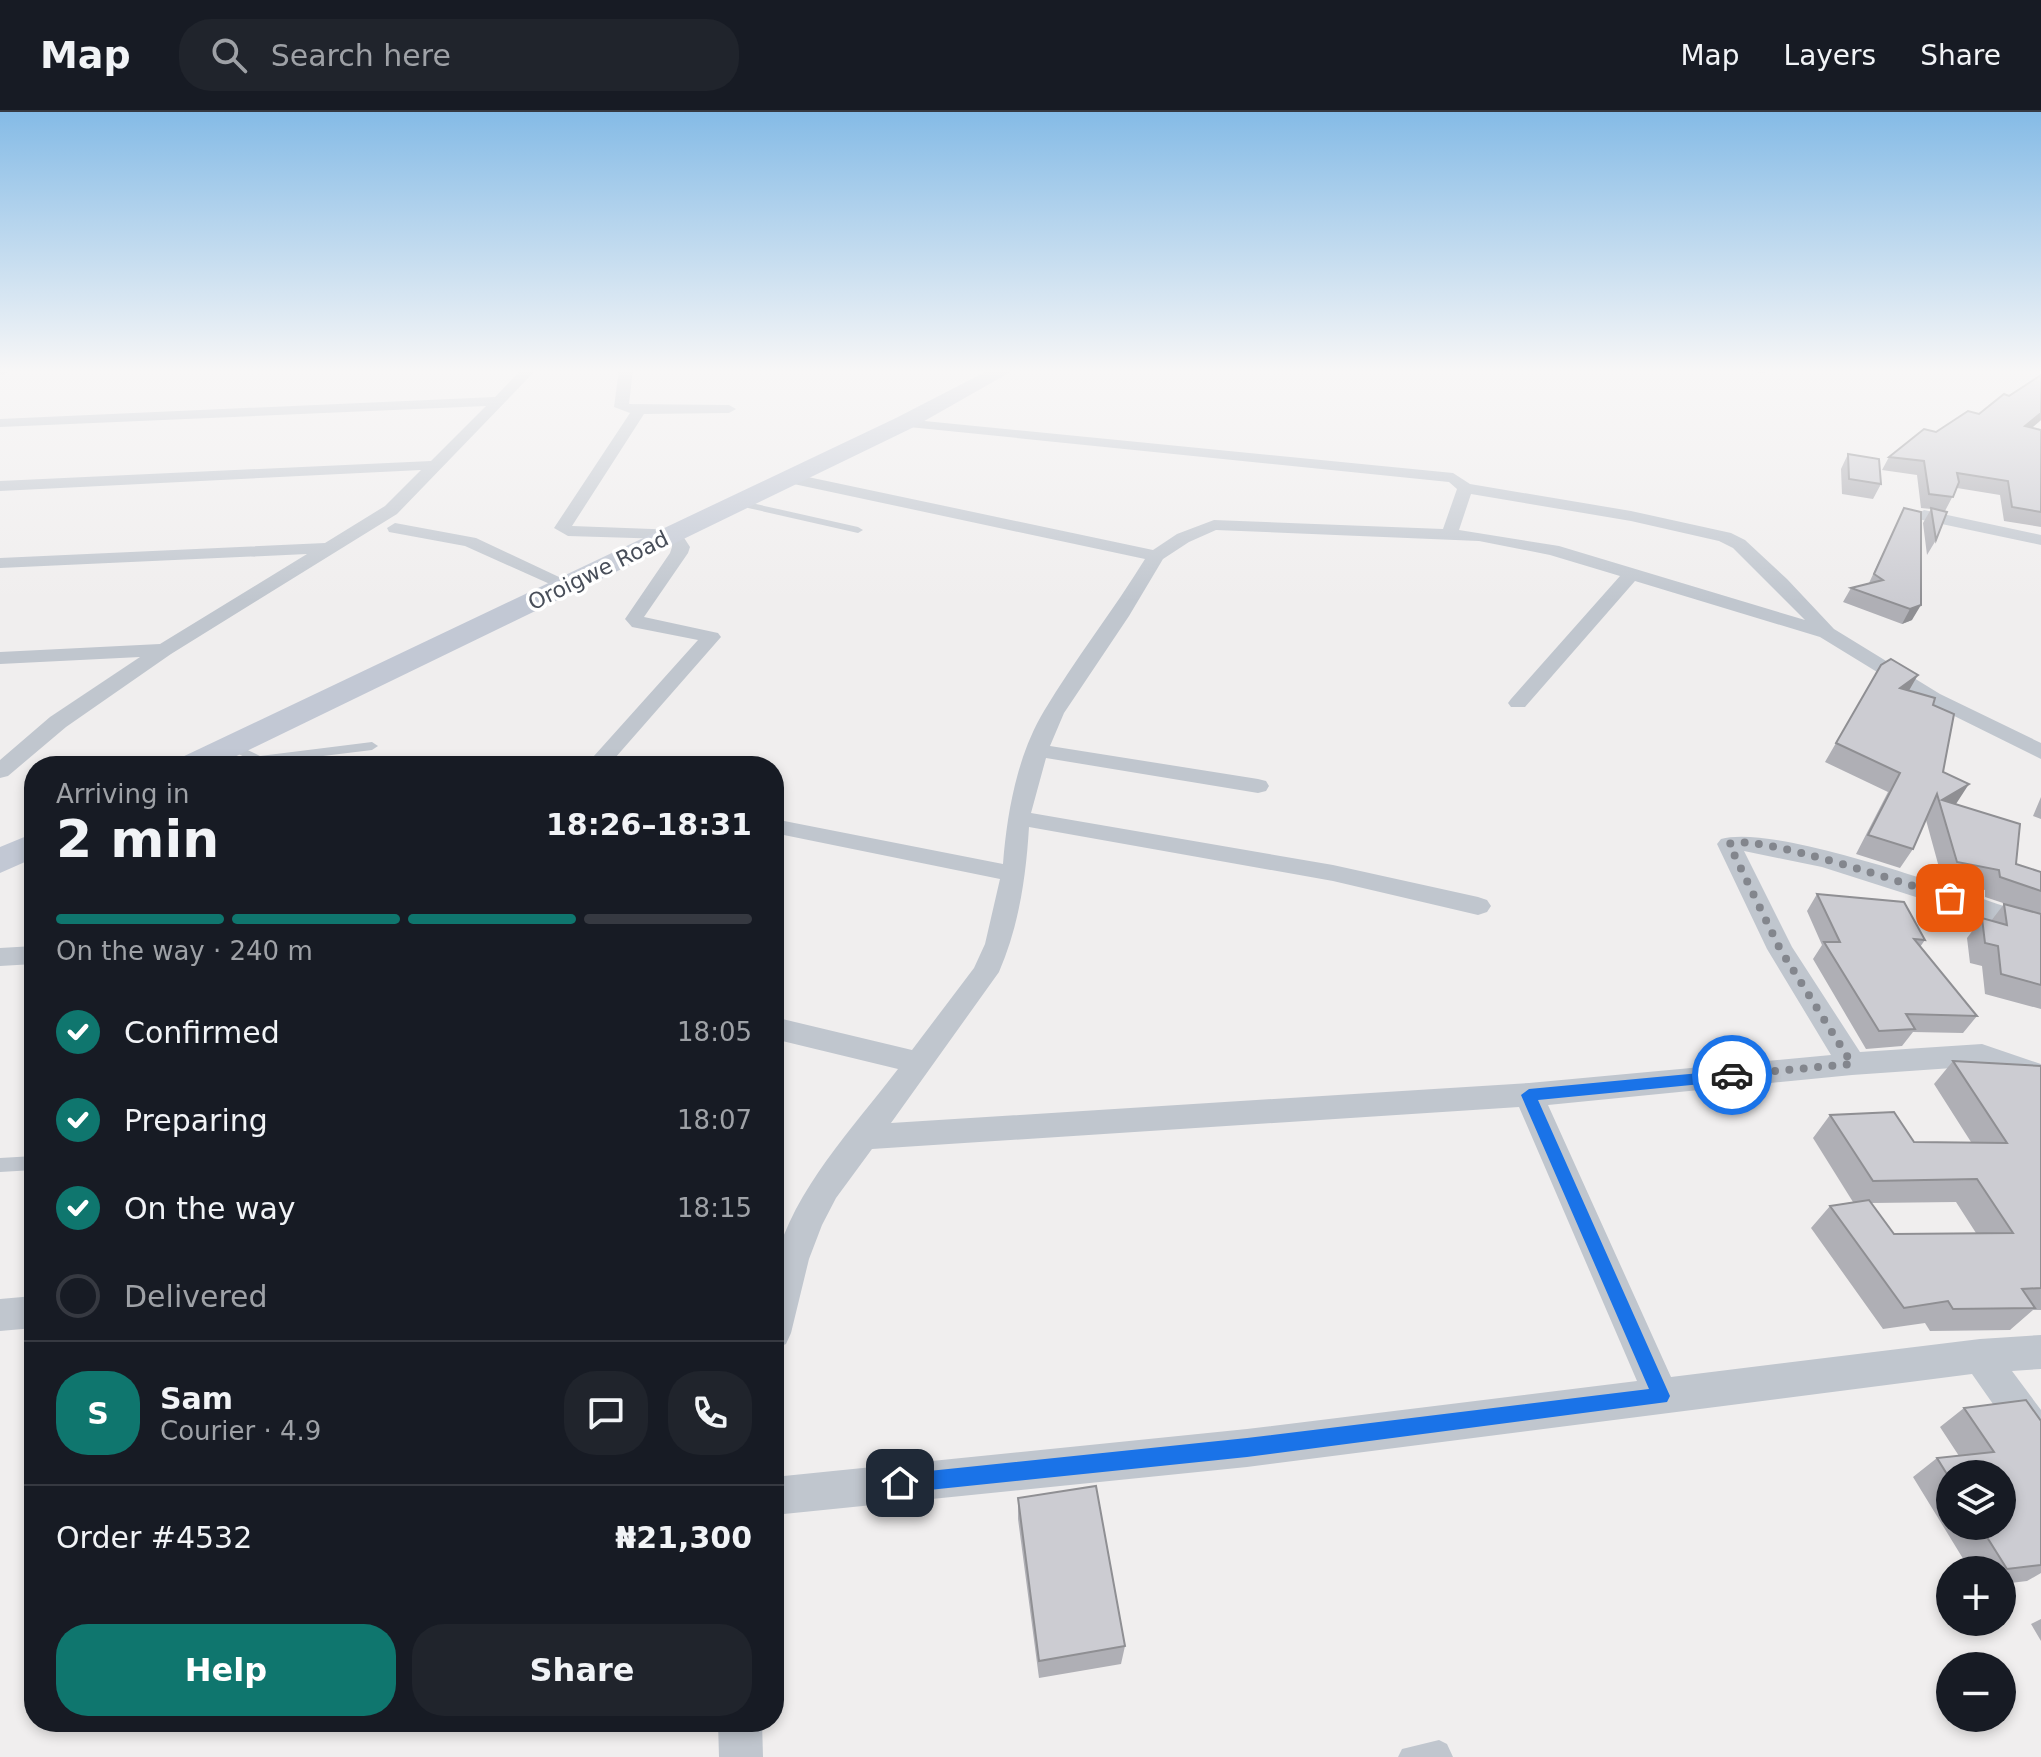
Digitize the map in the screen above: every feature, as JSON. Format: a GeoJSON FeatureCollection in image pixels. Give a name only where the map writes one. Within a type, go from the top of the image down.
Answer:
{"type":"FeatureCollection","features":[{"type":"Feature","properties":{"kind":"street"},"geometry":{"type":"LineString","coordinates":[[0,771],[58,722],[164,650],[391,510],[453,447]]}},
{"type":"Feature","properties":{"kind":"street"},"geometry":{"type":"LineString","coordinates":[[605,756],[711,637],[639,623],[634,619],[679,553],[681,547],[673,534],[568,531],[562,528],[617,447]]}},
{"type":"Feature","properties":{"kind":"street","name":"Oroigwe Road"},"geometry":{"type":"LineString","coordinates":[[210,756],[854,447]]}},
{"type":"Feature","properties":{"kind":"street"},"geometry":{"type":"LineString","coordinates":[[1143,447],[1436,476],[1460,481],[1465,488],[1631,516],[1725,537],[1739,544],[1781,583],[1827,633]]}},
{"type":"Feature","properties":{"kind":"street"},"geometry":{"type":"LineString","coordinates":[[0,486],[435,465]]}},
{"type":"Feature","properties":{"kind":"street"},"geometry":{"type":"LineString","coordinates":[[789,478],[1156,556]]}},
{"type":"Feature","properties":{"kind":"street"},"geometry":{"type":"LineString","coordinates":[[1450,533],[1465,488]]}},
{"type":"Feature","properties":{"kind":"street"},"geometry":{"type":"LineString","coordinates":[[1924,515],[2041,540]]}},
{"type":"Feature","properties":{"kind":"street"},"geometry":{"type":"LineString","coordinates":[[785,1245],[986,972],[998,944],[1014,874],[1018,818],[1037,750],[1053,713],[1120,616],[1156,556],[1183,538],[1214,525],[1450,533],[1527,543],[1827,633],[1933,698],[2041,752]]}},
{"type":"Feature","properties":{"kind":"street"},"geometry":{"type":"LineString","coordinates":[[395,528],[470,542],[567,585]]}},
{"type":"Feature","properties":{"kind":"street"},"geometry":{"type":"LineString","coordinates":[[0,563],[333,548]]}},
{"type":"Feature","properties":{"kind":"street"},"geometry":{"type":"LineString","coordinates":[[1518,703],[1631,574]]}},
{"type":"Feature","properties":{"kind":"street"},"geometry":{"type":"LineString","coordinates":[[0,658],[164,650]]}},
{"type":"Feature","properties":{"kind":"street"},"geometry":{"type":"LineString","coordinates":[[1037,750],[1258,786]]}},
{"type":"Feature","properties":{"kind":"street"},"geometry":{"type":"LineString","coordinates":[[1018,818],[1333,873],[1478,906]]}},
{"type":"Feature","properties":{"kind":"street"},"geometry":{"type":"LineString","coordinates":[[784,828],[1014,874]]}},
{"type":"Feature","properties":{"kind":"street"},"geometry":{"type":"LineString","coordinates":[[1852,1064],[1780,949],[1729,844],[1741,842],[1820,859],[2041,928]]}},
{"type":"Feature","properties":{"kind":"street"},"geometry":{"type":"LineString","coordinates":[[0,861],[24,849]]}},
{"type":"Feature","properties":{"kind":"street"},"geometry":{"type":"LineString","coordinates":[[0,957],[24,956]]}},
{"type":"Feature","properties":{"kind":"street"},"geometry":{"type":"LineString","coordinates":[[784,1030],[919,1063]]}},
{"type":"Feature","properties":{"kind":"street"},"geometry":{"type":"LineString","coordinates":[[864,1137],[1529,1095],[1852,1064],[1982,1055],[2041,1075]]}},
{"type":"Feature","properties":{"kind":"street"},"geometry":{"type":"LineString","coordinates":[[1529,1095],[1661,1396]]}},
{"type":"Feature","properties":{"kind":"street"},"geometry":{"type":"LineString","coordinates":[[0,1315],[24,1313]]}},
{"type":"Feature","properties":{"kind":"street"},"geometry":{"type":"LineString","coordinates":[[784,1495],[1247,1448],[1980,1356],[2041,1352]]}},
{"type":"Feature","properties":{"kind":"street"},"geometry":{"type":"LineString","coordinates":[[1980,1356],[2041,1441]]}},
{"type":"Feature","properties":{"kind":"street"},"geometry":{"type":"LineString","coordinates":[[740,1732],[741,1757]]}},
{"type":"Feature","properties":{"kind":"lane"},"geometry":{"type":"LineString","coordinates":[[738,503],[858,530]]}},
{"type":"Feature","properties":{"kind":"lane"},"geometry":{"type":"LineString","coordinates":[[231,746],[250,756]]}},
{"type":"Feature","properties":{"kind":"lane"},"geometry":{"type":"LineString","coordinates":[[291,756],[372,746]]}},
{"type":"Feature","properties":{"kind":"lane"},"geometry":{"type":"LineString","coordinates":[[0,1165],[24,1164]]}},
{"type":"Feature","properties":{"kind":"lane"},"geometry":{"type":"LineString","coordinates":[[1410,1757],[1439,1752],[1441,1757]]}},
{"type":"Feature","properties":{"kind":"building"},"geometry":{"type":"Polygon","coordinates":[[[1902,447],[2041,447],[2041,512],[2012,507],[2008,481],[1957,473],[1959,482],[1953,497],[1929,494],[1924,461],[1889,457],[1902,447]]]}},
{"type":"Feature","properties":{"kind":"building"},"geometry":{"type":"Polygon","coordinates":[[[1848,454],[1879,459],[1881,484],[1849,479],[1848,454]]]}},
{"type":"Feature","properties":{"kind":"building"},"geometry":{"type":"Polygon","coordinates":[[[1904,508],[1921,512],[1921,605],[1910,609],[1851,588],[1883,580],[1874,574],[1904,508]]]}},
{"type":"Feature","properties":{"kind":"building"},"geometry":{"type":"Polygon","coordinates":[[[1931,508],[1947,512],[1936,540],[1931,508]]]}},
{"type":"Feature","properties":{"kind":"building"},"geometry":{"type":"Polygon","coordinates":[[[1891,659],[1918,675],[1900,688],[1935,698],[1933,705],[1954,714],[1943,772],[1969,784],[1942,800],[2020,824],[2016,864],[2041,872],[2041,891],[2000,877],[1999,870],[1957,862],[1937,794],[1913,849],[1868,835],[1900,773],[1836,743],[1881,665],[1891,659]]]}},
{"type":"Feature","properties":{"kind":"building"},"geometry":{"type":"Polygon","coordinates":[[[1817,894],[1904,902],[1925,940],[1914,939],[1977,1016],[1906,1014],[1915,1029],[1879,1031],[1824,942],[1840,942],[1817,894]]]}},
{"type":"Feature","properties":{"kind":"building"},"geometry":{"type":"Polygon","coordinates":[[[2004,904],[2041,914],[2041,985],[2001,974],[1998,946],[1985,943],[1982,918],[2007,925],[2004,904]]]}},
{"type":"Feature","properties":{"kind":"building"},"geometry":{"type":"Polygon","coordinates":[[[1953,1061],[2041,1066],[2041,1288],[2022,1289],[2035,1308],[1953,1309],[1948,1301],[1904,1308],[1830,1206],[1869,1200],[1894,1234],[2013,1233],[1977,1179],[1873,1181],[1830,1115],[1894,1112],[1914,1142],[2007,1143],[1953,1061]]]}},
{"type":"Feature","properties":{"kind":"building"},"geometry":{"type":"Polygon","coordinates":[[[2026,1400],[2041,1421],[2041,1565],[2016,1568],[2016,1556],[1999,1556],[1989,1540],[2016,1540],[2016,1460],[1937,1458],[1994,1452],[1964,1408],[2026,1400]]]}},
{"type":"Feature","properties":{"kind":"building"},"geometry":{"type":"Polygon","coordinates":[[[1096,1486],[1125,1646],[1039,1661],[1018,1498],[1096,1486]]]}},
{"type":"Feature","properties":{"kind":"way so far"},"geometry":{"type":"LineString","coordinates":[[1732,1075],[1852,1064],[1780,949],[1729,844],[1741,842],[1796,853],[1950,898]]}},
{"type":"Feature","properties":{"kind":"route"},"geometry":{"type":"LineString","coordinates":[[900,1483],[1247,1448],[1661,1396],[1529,1095],[1732,1075]]}}]}
